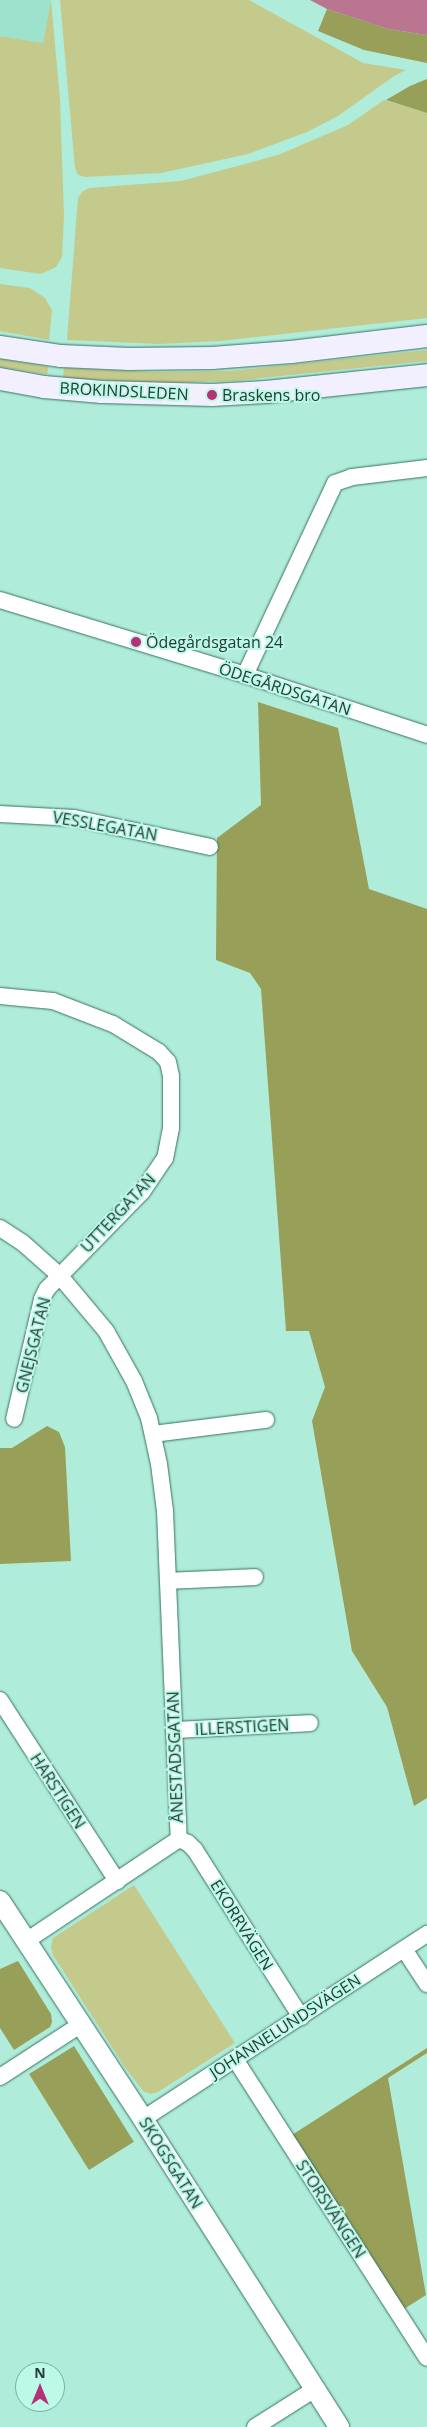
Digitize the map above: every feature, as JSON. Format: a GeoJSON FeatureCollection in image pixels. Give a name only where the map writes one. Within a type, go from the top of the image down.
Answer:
{"type":"FeatureCollection","features":[{"type":"Feature","properties":{"kind":"main road","name":"BROKINDSLEDEN"},"geometry":{"type":"LineString","coordinates":[[0,347],[61,356],[129,359],[212,358],[292,352],[427,336]]}},
{"type":"Feature","properties":{"kind":"main road","name":"BROKINDSLEDEN"},"geometry":{"type":"LineString","coordinates":[[0,379],[44,387],[102,392],[212,395],[266,392],[427,375]]}},
{"type":"Feature","properties":{"kind":"street"},"geometry":{"type":"LineString","coordinates":[[245,675],[335,482],[352,477],[427,468]]}},
{"type":"Feature","properties":{"kind":"street","name":"ÖDEGÅRDSGATAN"},"geometry":{"type":"LineString","coordinates":[[0,600],[245,675],[427,735]]}},
{"type":"Feature","properties":{"kind":"street","name":"VESSLEGATAN"},"geometry":{"type":"LineString","coordinates":[[0,814],[74,818],[210,847]]}},
{"type":"Feature","properties":{"kind":"street","name":"UTTERGATAN"},"geometry":{"type":"LineString","coordinates":[[0,996],[40,998],[71,1006],[112,1024],[145,1043],[164,1056],[170,1066],[171,1128],[165,1158],[142,1192],[59,1275]]}},
{"type":"Feature","properties":{"kind":"street","name":"ÅNESTADSGATAN"},"geometry":{"type":"LineString","coordinates":[[0,1228],[23,1243],[59,1275],[106,1331],[121,1355],[143,1403],[153,1434],[163,1489],[179,1839],[26,1941]]}},
{"type":"Feature","properties":{"kind":"street","name":"GNEJSGATAN"},"geometry":{"type":"LineString","coordinates":[[14,1419],[42,1298],[59,1275]]}},
{"type":"Feature","properties":{"kind":"street"},"geometry":{"type":"LineString","coordinates":[[153,1434],[266,1420]]}},
{"type":"Feature","properties":{"kind":"street"},"geometry":{"type":"LineString","coordinates":[[168,1581],[256,1577]]}},
{"type":"Feature","properties":{"kind":"street","name":"HARSTIGEN"},"geometry":{"type":"LineString","coordinates":[[0,1700],[117,1881]]}},
{"type":"Feature","properties":{"kind":"street","name":"ILLERSTIGEN"},"geometry":{"type":"LineString","coordinates":[[174,1730],[310,1724]]}},
{"type":"Feature","properties":{"kind":"street","name":"EKORRVÄGEN"},"geometry":{"type":"LineString","coordinates":[[179,1839],[188,1843],[195,1850],[301,2017]]}},
{"type":"Feature","properties":{"kind":"street","name":"SKOGSGATAN"},"geometry":{"type":"LineString","coordinates":[[0,1901],[143,2119],[339,2427]]}},
{"type":"Feature","properties":{"kind":"street","name":"JOHANNELUNDSVÄGEN"},"geometry":{"type":"LineString","coordinates":[[143,2119],[427,1934]]}},
{"type":"Feature","properties":{"kind":"street"},"geometry":{"type":"LineString","coordinates":[[404,1949],[427,1984]]}},
{"type":"Feature","properties":{"kind":"street"},"geometry":{"type":"LineString","coordinates":[[0,2077],[80,2025]]}},
{"type":"Feature","properties":{"kind":"street","name":"STORSVÄNGEN"},"geometry":{"type":"LineString","coordinates":[[235,2059],[427,2358]]}},
{"type":"Feature","properties":{"kind":"street"},"geometry":{"type":"LineString","coordinates":[[255,2427],[315,2389]]}},
{"type":"Feature","properties":{"kind":"shaded area"},"geometry":{"type":"Polygon","coordinates":[[[0,0],[51,0],[43,43],[0,36],[0,0]]]}},
{"type":"Feature","properties":{"kind":"shaded area"},"geometry":{"type":"Polygon","coordinates":[[[51,0],[60,100],[64,216],[62,257],[56,267],[41,274],[0,268],[0,36],[43,43],[51,0]]]}},
{"type":"Feature","properties":{"kind":"shaded area"},"geometry":{"type":"Polygon","coordinates":[[[60,0],[249,0],[363,63],[406,70],[394,76],[338,116],[307,132],[248,154],[161,173],[85,177],[78,175],[75,168],[60,0]]]}},
{"type":"Feature","properties":{"kind":"shaded area"},"geometry":{"type":"Polygon","coordinates":[[[310,0],[427,0],[427,35],[388,29],[327,9],[310,0]]]}},
{"type":"Feature","properties":{"kind":"shaded area"},"geometry":{"type":"Polygon","coordinates":[[[327,9],[388,29],[427,35],[427,63],[364,50],[318,31],[327,9]]]}},
{"type":"Feature","properties":{"kind":"shaded area"},"geometry":{"type":"Polygon","coordinates":[[[427,79],[427,113],[386,100],[410,86],[427,79]]]}},
{"type":"Feature","properties":{"kind":"shaded area"},"geometry":{"type":"Polygon","coordinates":[[[384,100],[427,113],[427,318],[220,341],[159,344],[67,340],[78,198],[82,192],[89,188],[181,181],[278,155],[348,125],[384,100]]]}},
{"type":"Feature","properties":{"kind":"shaded area"},"geometry":{"type":"Polygon","coordinates":[[[0,284],[30,288],[45,298],[52,310],[49,340],[0,331],[0,284]]]}},
{"type":"Feature","properties":{"kind":"shaded area"},"geometry":{"type":"Polygon","coordinates":[[[427,350],[427,361],[233,381],[155,383],[63,378],[64,368],[154,372],[230,371],[427,350]]]}},
{"type":"Feature","properties":{"kind":"shaded area"},"geometry":{"type":"Polygon","coordinates":[[[0,359],[48,367],[47,375],[0,367],[0,359]]]}},
{"type":"Feature","properties":{"kind":"shaded area"},"geometry":{"type":"Polygon","coordinates":[[[258,702],[338,728],[369,889],[427,909],[427,1798],[414,1806],[387,1707],[352,1651],[312,1421],[325,1387],[309,1331],[286,1331],[261,989],[250,973],[216,960],[217,838],[261,805],[258,702]]]}},
{"type":"Feature","properties":{"kind":"shaded area"},"geometry":{"type":"Polygon","coordinates":[[[47,1426],[59,1432],[65,1447],[71,1561],[0,1564],[0,1448],[12,1448],[47,1426]]]}},
{"type":"Feature","properties":{"kind":"shaded area"},"geometry":{"type":"Polygon","coordinates":[[[134,1885],[235,2043],[158,2092],[151,2094],[143,2091],[124,2066],[53,1955],[51,1947],[53,1938],[134,1885]]]}},
{"type":"Feature","properties":{"kind":"shaded area"},"geometry":{"type":"Polygon","coordinates":[[[18,1961],[51,2014],[52,2022],[50,2027],[14,2050],[0,2028],[0,1969],[18,1961]]]}},
{"type":"Feature","properties":{"kind":"shaded area"},"geometry":{"type":"Polygon","coordinates":[[[74,2046],[134,2142],[89,2170],[29,2074],[74,2046]]]}},
{"type":"Feature","properties":{"kind":"shaded area"},"geometry":{"type":"Polygon","coordinates":[[[427,2048],[427,2053],[388,2078],[426,2295],[404,2309],[292,2135],[427,2048]]]}},
{"type":"Feature","properties":{"kind":"place","name":"Braskens bro"},"geometry":{"type":"Point","coordinates":[212,395]}},
{"type":"Feature","properties":{"kind":"place","name":"Ödegårdsgatan 24"},"geometry":{"type":"Point","coordinates":[136,642]}}]}
